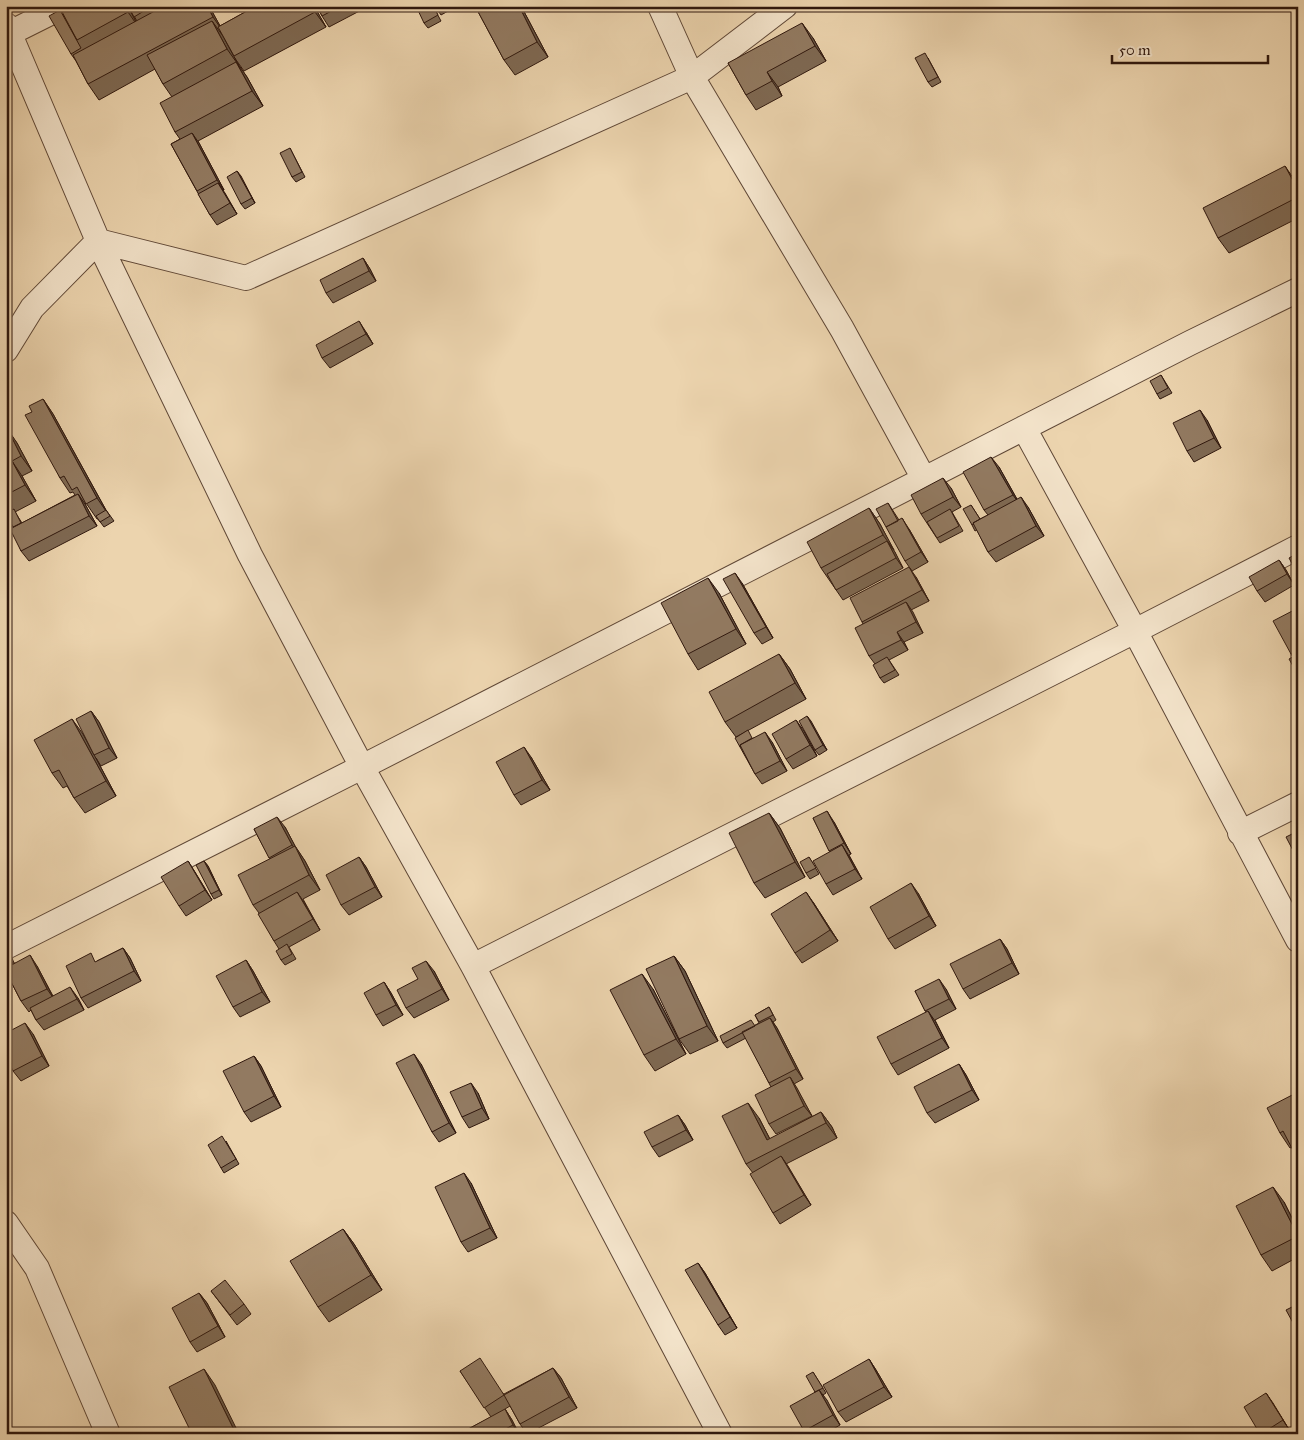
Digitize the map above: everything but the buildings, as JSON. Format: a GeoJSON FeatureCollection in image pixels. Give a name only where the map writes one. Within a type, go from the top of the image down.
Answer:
{"type":"FeatureCollection","features":[{"type":"Feature","properties":{"kind":"street"},"geometry":{"type":"LineString","coordinates":[[64,6],[7,31],[98,241],[250,555],[362,768],[473,966],[720,1434]]}},
{"type":"Feature","properties":{"kind":"street"},"geometry":{"type":"LineString","coordinates":[[660,6],[692,77],[842,329],[924,479]]}},
{"type":"Feature","properties":{"kind":"street"},"geometry":{"type":"LineString","coordinates":[[98,241],[246,278],[692,77],[786,6]]}},
{"type":"Feature","properties":{"kind":"street"},"geometry":{"type":"LineString","coordinates":[[6,350],[32,308],[98,241]]}},
{"type":"Feature","properties":{"kind":"street"},"geometry":{"type":"LineString","coordinates":[[6,948],[1298,290]]}},
{"type":"Feature","properties":{"kind":"street"},"geometry":{"type":"LineString","coordinates":[[1024,428],[1135,632],[1298,940]]}},
{"type":"Feature","properties":{"kind":"street"},"geometry":{"type":"LineString","coordinates":[[473,966],[1135,632],[1298,547]]}},
{"type":"Feature","properties":{"kind":"street"},"geometry":{"type":"LineString","coordinates":[[1240,833],[1298,804]]}},
{"type":"Feature","properties":{"kind":"street"},"geometry":{"type":"LineString","coordinates":[[6,1223],[37,1268],[108,1434]]}}]}
